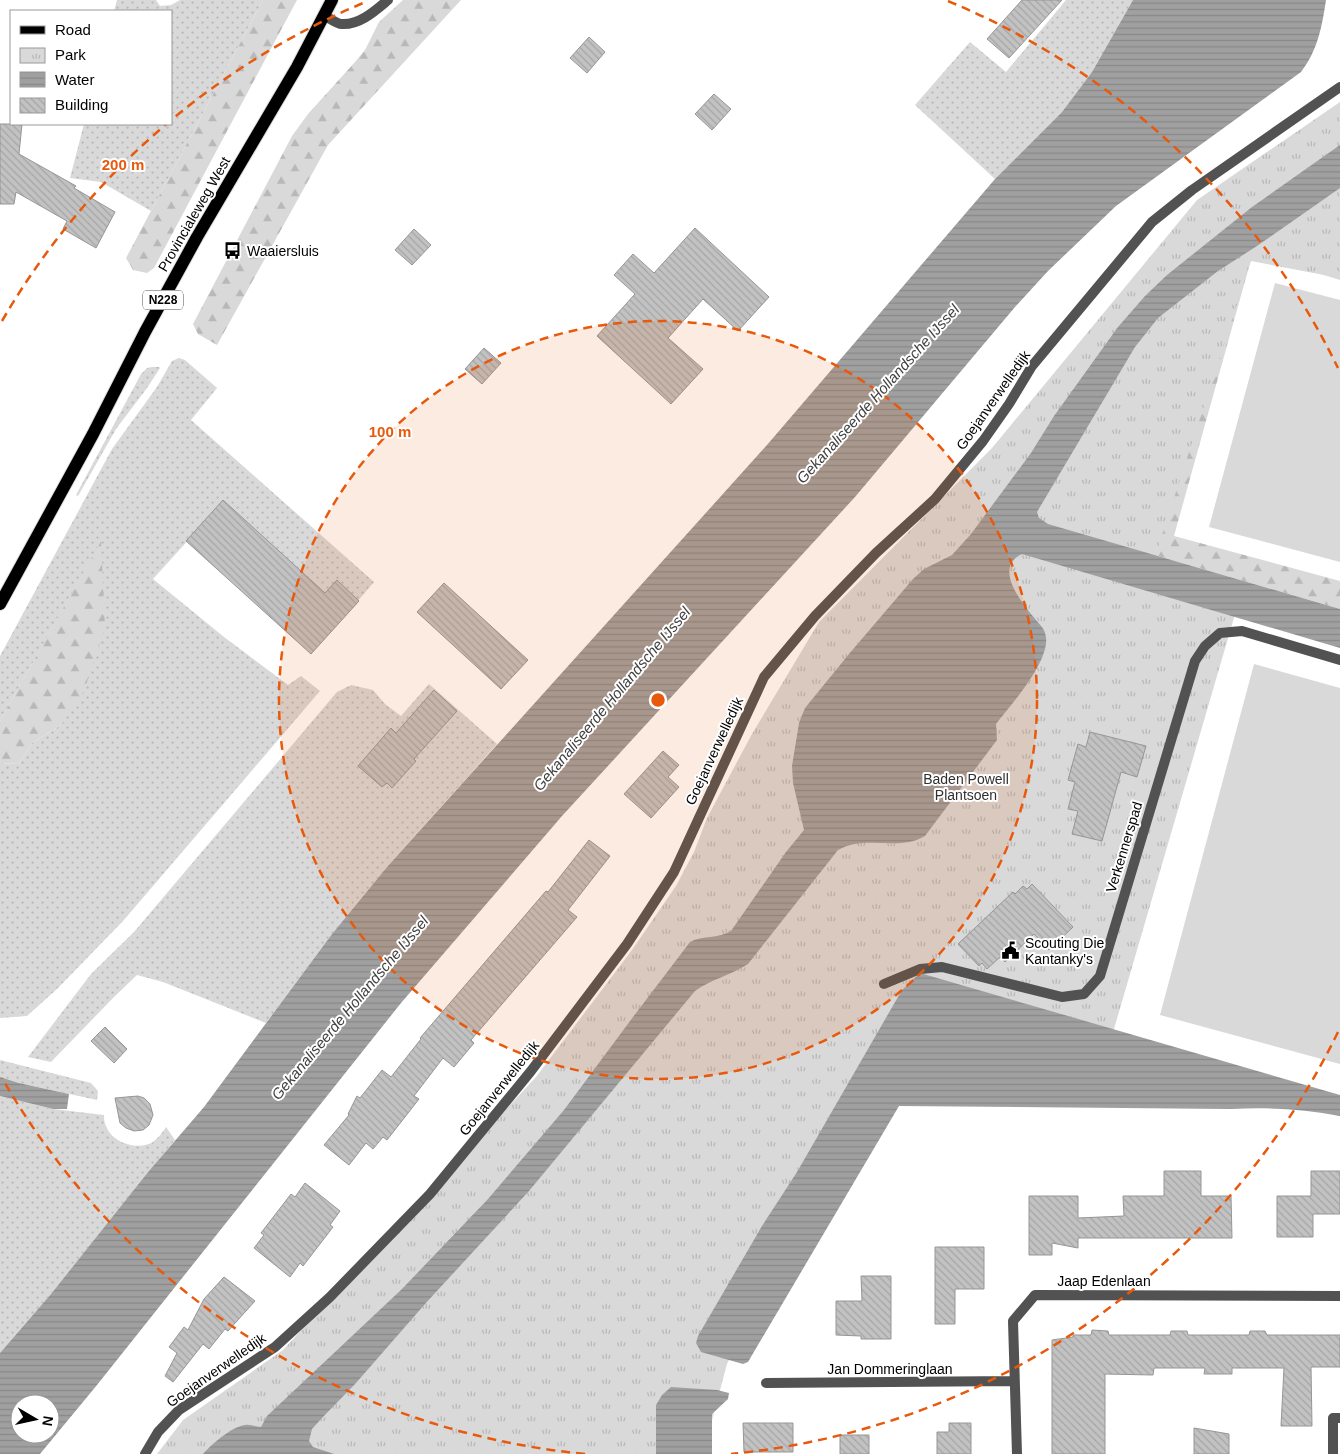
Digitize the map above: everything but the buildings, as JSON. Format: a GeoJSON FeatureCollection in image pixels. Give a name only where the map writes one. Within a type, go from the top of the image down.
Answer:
{"type":"FeatureCollection","features":[{"type":"Feature","properties":{"kind":"main road","name":"Provincialeweg West"},"geometry":{"type":"LineString","coordinates":[[0,604],[93,434],[168,289],[297,67],[332,0]]}},
{"type":"Feature","properties":{"kind":"street"},"geometry":{"type":"LineString","coordinates":[[324,16],[342,24],[358,21],[375,11],[388,0]]}},
{"type":"Feature","properties":{"kind":"street","name":"Goejanverwelledijk"},"geometry":{"type":"LineString","coordinates":[[145,1454],[158,1432],[179,1410],[275,1346],[330,1297],[430,1194],[531,1071],[627,944],[674,872],[764,677],[815,616],[876,553],[935,499],[984,441],[1032,366],[1152,222],[1192,190],[1340,87]]}},
{"type":"Feature","properties":{"kind":"street","name":"Verkennerspad"},"geometry":{"type":"LineString","coordinates":[[884,984],[920,969],[942,968],[1062,997],[1084,994],[1100,976],[1195,661],[1205,646],[1220,633],[1242,631],[1340,660]]}},
{"type":"Feature","properties":{"kind":"street","name":"Jaap Edenlaan"},"geometry":{"type":"LineString","coordinates":[[1016,1454],[1013,1321],[1034,1295],[1340,1296]]}},
{"type":"Feature","properties":{"kind":"street","name":"Jan Dommeringlaan"},"geometry":{"type":"LineString","coordinates":[[766,1383],[1014,1381]]}},
{"type":"Feature","properties":{"kind":"street"},"geometry":{"type":"LineString","coordinates":[[1334,1454],[1337,1418]]}},
{"type":"Feature","properties":{"kind":"green space"},"geometry":{"type":"Polygon","coordinates":[[[117,0],[156,0],[160,6],[171,5],[180,0],[263,0],[151,211],[101,182],[70,178],[84,125],[172,125],[172,10],[114,10],[117,0]]]}},
{"type":"Feature","properties":{"kind":"green space"},"geometry":{"type":"Polygon","coordinates":[[[263,0],[297,0],[154,268],[147,273],[133,270],[126,258],[263,0]]]}},
{"type":"Feature","properties":{"kind":"green space"},"geometry":{"type":"Polygon","coordinates":[[[403,0],[461,0],[328,145],[217,345],[198,334],[193,324],[292,136],[308,114],[365,50],[379,22],[403,0]]]}},
{"type":"Feature","properties":{"kind":"green space"},"geometry":{"type":"Polygon","coordinates":[[[1066,0],[1133,0],[1092,72],[1062,112],[995,179],[915,105],[970,42],[1006,72],[1066,0]]]}},
{"type":"Feature","properties":{"kind":"green space","name":"Baden Powell Plantsoen"},"geometry":{"type":"Polygon","coordinates":[[[1340,102],[1340,278],[1251,261],[1151,569],[1238,604],[1109,1046],[911,993],[727,1364],[703,1454],[157,1454],[183,1420],[283,1350],[536,1077],[632,950],[676,886],[694,852],[707,818],[752,734],[819,622],[992,448],[1197,200],[1340,102]]]}},
{"type":"Feature","properties":{"kind":"green space"},"geometry":{"type":"Polygon","coordinates":[[[1340,188],[1340,280],[1278,261],[1252,256],[1340,188]]]}},
{"type":"Feature","properties":{"kind":"green space"},"geometry":{"type":"Polygon","coordinates":[[[1252,256],[1174,536],[1340,581],[1340,609],[1048,524],[1135,347],[1252,256]]]}},
{"type":"Feature","properties":{"kind":"green space"},"geometry":{"type":"Polygon","coordinates":[[[1275,283],[1340,300],[1340,562],[1209,527],[1275,283]]]}},
{"type":"Feature","properties":{"kind":"green space"},"geometry":{"type":"Polygon","coordinates":[[[179,358],[185,360],[217,388],[191,420],[374,582],[345,616],[221,504],[153,579],[224,637],[288,685],[301,676],[320,691],[123,921],[57,989],[27,1016],[0,1018],[0,763],[19,764],[32,743],[61,725],[101,542],[0,721],[0,656],[112,449],[157,387],[172,361],[179,358]]]}},
{"type":"Feature","properties":{"kind":"green space"},"geometry":{"type":"Polygon","coordinates":[[[147,368],[160,368],[116,429],[78,496],[76,495],[141,374],[147,368]]]}},
{"type":"Feature","properties":{"kind":"green space"},"geometry":{"type":"Polygon","coordinates":[[[101,541],[105,628],[84,691],[61,725],[32,743],[19,764],[0,763],[0,721],[101,541]]]}},
{"type":"Feature","properties":{"kind":"green space"},"geometry":{"type":"Polygon","coordinates":[[[1254,664],[1340,688],[1340,1064],[1160,1015],[1254,664]]]}},
{"type":"Feature","properties":{"kind":"green space"},"geometry":{"type":"Polygon","coordinates":[[[429,684],[497,744],[387,867],[332,934],[266,1023],[163,982],[137,975],[51,1062],[28,1057],[91,974],[134,932],[337,692],[351,685],[373,690],[385,704],[401,716],[429,684]]]}},
{"type":"Feature","properties":{"kind":"green space"},"geometry":{"type":"Polygon","coordinates":[[[0,1060],[91,1083],[98,1091],[97,1100],[0,1077],[0,1060]]]}},
{"type":"Feature","properties":{"kind":"green space"},"geometry":{"type":"Polygon","coordinates":[[[0,1096],[53,1109],[104,1115],[109,1132],[126,1144],[147,1145],[153,1142],[166,1127],[175,1140],[51,1294],[0,1353],[0,1096]]]}},
{"type":"Feature","properties":{"kind":"water","name":"Gekanaliseerde Hollandsche IJssel"},"geometry":{"type":"Polygon","coordinates":[[[1133,0],[1326,0],[1321,28],[1312,55],[1301,72],[1116,206],[1048,271],[1015,307],[855,497],[562,816],[401,1003],[60,1430],[60,1394],[10,1394],[10,1444],[48,1444],[40,1454],[0,1454],[0,1353],[51,1294],[149,1171],[204,1107],[332,934],[387,867],[767,445],[995,179],[1062,112],[1092,72],[1133,0]]]}},
{"type":"Feature","properties":{"kind":"water"},"geometry":{"type":"Polygon","coordinates":[[[1340,145],[1340,188],[1218,271],[1158,318],[1135,347],[1037,512],[1039,518],[1048,524],[1340,609],[1340,648],[1022,554],[1013,560],[1010,568],[1010,577],[1013,586],[1024,605],[1044,631],[1046,643],[1043,655],[1029,681],[996,724],[997,740],[925,836],[915,841],[904,843],[860,843],[838,850],[748,964],[695,991],[529,1191],[425,1304],[356,1383],[312,1429],[309,1441],[313,1447],[334,1454],[203,1454],[228,1432],[240,1426],[261,1427],[267,1416],[402,1289],[488,1199],[564,1110],[690,942],[731,931],[786,852],[804,830],[793,783],[792,766],[799,723],[805,708],[913,579],[924,569],[952,555],[971,534],[1031,453],[1054,416],[1118,327],[1145,296],[1167,275],[1252,207],[1340,145]]]}},
{"type":"Feature","properties":{"kind":"water"},"geometry":{"type":"Polygon","coordinates":[[[920,973],[1340,1095],[1340,1116],[1272,1108],[899,1106],[748,1362],[743,1364],[701,1352],[696,1343],[698,1336],[762,1226],[797,1172],[902,990],[920,973]]]}},
{"type":"Feature","properties":{"kind":"water"},"geometry":{"type":"Polygon","coordinates":[[[0,1077],[69,1094],[67,1109],[53,1109],[0,1096],[0,1077]]]}},
{"type":"Feature","properties":{"kind":"water"},"geometry":{"type":"Polygon","coordinates":[[[671,1387],[717,1390],[729,1393],[728,1399],[712,1414],[712,1454],[656,1454],[656,1405],[662,1395],[671,1387]]]}},
{"type":"Feature","properties":{"kind":"place","name":"Waaiersluis"},"geometry":{"type":"Point","coordinates":[233,251]}},
{"type":"Feature","properties":{"kind":"place","name":"Scouting Die Kantanky's"},"geometry":{"type":"Point","coordinates":[1011,951]}}]}
